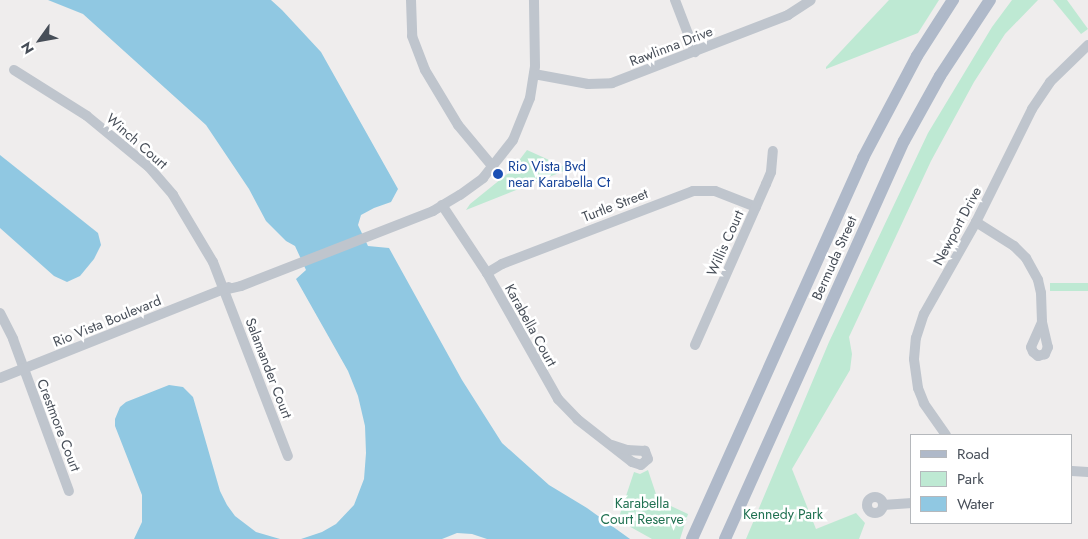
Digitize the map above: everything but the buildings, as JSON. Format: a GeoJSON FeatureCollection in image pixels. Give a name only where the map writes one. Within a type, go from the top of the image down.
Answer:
{"type":"FeatureCollection","features":[{"type":"Feature","properties":{"kind":"main road","name":"Bermuda Street"},"geometry":{"type":"LineString","coordinates":[[692,539],[863,158],[913,63],[953,0]]}},
{"type":"Feature","properties":{"kind":"main road","name":"Bermuda Street"},"geometry":{"type":"LineString","coordinates":[[725,539],[904,141],[940,76],[990,0]]}},
{"type":"Feature","properties":{"kind":"street"},"geometry":{"type":"LineString","coordinates":[[411,0],[412,36],[425,70],[458,125],[493,167]]}},
{"type":"Feature","properties":{"kind":"street","name":"Rio Vista Boulevard"},"geometry":{"type":"LineString","coordinates":[[0,378],[433,210],[470,188],[493,167],[513,140],[520,127],[530,98],[534,74],[534,0]]}},
{"type":"Feature","properties":{"kind":"street"},"geometry":{"type":"LineString","coordinates":[[675,0],[695,52]]}},
{"type":"Feature","properties":{"kind":"street","name":"Rawlinna Drive"},"geometry":{"type":"LineString","coordinates":[[534,74],[588,84],[612,83],[788,15],[811,0]]}},
{"type":"Feature","properties":{"kind":"street","name":"Newport Drive"},"geometry":{"type":"LineString","coordinates":[[945,434],[924,404],[918,388],[914,359],[916,338],[924,314],[976,222],[1032,108],[1062,69],[1088,45]]}},
{"type":"Feature","properties":{"kind":"street","name":"Winch Court"},"geometry":{"type":"LineString","coordinates":[[14,70],[87,116],[149,167],[173,195],[213,262],[224,290]]}},
{"type":"Feature","properties":{"kind":"street","name":"Willis Court"},"geometry":{"type":"LineString","coordinates":[[695,345],[771,172],[773,151]]}},
{"type":"Feature","properties":{"kind":"street","name":"Turtle Street"},"geometry":{"type":"LineString","coordinates":[[487,273],[502,264],[694,191],[721,192],[756,207]]}},
{"type":"Feature","properties":{"kind":"street","name":"Karabella Court"},"geometry":{"type":"LineString","coordinates":[[442,205],[487,273],[558,399],[577,419],[612,445]]}},
{"type":"Feature","properties":{"kind":"street"},"geometry":{"type":"LineString","coordinates":[[976,222],[998,234],[1026,258],[1038,280],[1041,293],[1042,322]]}},
{"type":"Feature","properties":{"kind":"street","name":"Salamander Court"},"geometry":{"type":"LineString","coordinates":[[224,290],[288,456]]}},
{"type":"Feature","properties":{"kind":"street","name":"Crestmore Court"},"geometry":{"type":"LineString","coordinates":[[0,314],[24,369],[69,491]]}},
{"type":"Feature","properties":{"kind":"street"},"geometry":{"type":"LineString","coordinates":[[1073,471],[1088,472]]}},
{"type":"Feature","properties":{"kind":"street"},"geometry":{"type":"LineString","coordinates":[[883,505],[910,504]]}},
{"type":"Feature","properties":{"kind":"green space"},"geometry":{"type":"Polygon","coordinates":[[[889,0],[939,0],[918,33],[826,69],[826,67],[889,0]]]}},
{"type":"Feature","properties":{"kind":"green space","name":"Kennedy Park"},"geometry":{"type":"Polygon","coordinates":[[[1012,0],[1038,0],[1005,34],[974,82],[931,161],[849,337],[852,354],[850,370],[792,469],[816,529],[856,513],[865,523],[859,539],[746,539],[829,342],[928,133],[992,27],[1012,0]]]}},
{"type":"Feature","properties":{"kind":"green space"},"geometry":{"type":"Polygon","coordinates":[[[1053,0],[1067,0],[1088,29],[1081,34],[1053,0]]]}},
{"type":"Feature","properties":{"kind":"green space"},"geometry":{"type":"Polygon","coordinates":[[[527,150],[569,169],[466,210],[470,204],[511,171],[527,150]]]}},
{"type":"Feature","properties":{"kind":"green space"},"geometry":{"type":"Polygon","coordinates":[[[1050,283],[1088,283],[1088,291],[1050,291],[1050,283]]]}},
{"type":"Feature","properties":{"kind":"green space","name":"Karabella Court Reserve"},"geometry":{"type":"Polygon","coordinates":[[[648,470],[658,500],[688,514],[680,539],[652,539],[618,520],[634,472],[640,474],[648,470]]]}},
{"type":"Feature","properties":{"kind":"water"},"geometry":{"type":"Polygon","coordinates":[[[48,0],[271,0],[282,10],[321,52],[398,189],[391,202],[361,215],[358,225],[368,246],[389,248],[462,380],[502,443],[549,485],[587,508],[630,539],[487,539],[472,534],[457,533],[442,539],[301,539],[322,532],[336,524],[354,505],[364,479],[366,453],[365,426],[358,396],[348,371],[296,279],[306,270],[295,246],[286,241],[266,221],[249,189],[206,125],[83,14],[48,0]]]}},
{"type":"Feature","properties":{"kind":"water"},"geometry":{"type":"Polygon","coordinates":[[[0,155],[98,233],[101,245],[94,259],[80,276],[67,282],[54,276],[0,228],[0,155]]]}},
{"type":"Feature","properties":{"kind":"water"},"geometry":{"type":"Polygon","coordinates":[[[169,385],[183,387],[193,397],[220,491],[227,505],[235,516],[256,532],[280,539],[134,539],[142,522],[142,495],[115,426],[115,419],[120,407],[126,402],[169,385]]]}},
{"type":"Feature","properties":{"kind":"place","name":"Rio Vista Bvd near Karabella Ct"},"geometry":{"type":"Point","coordinates":[498,174]}}]}
